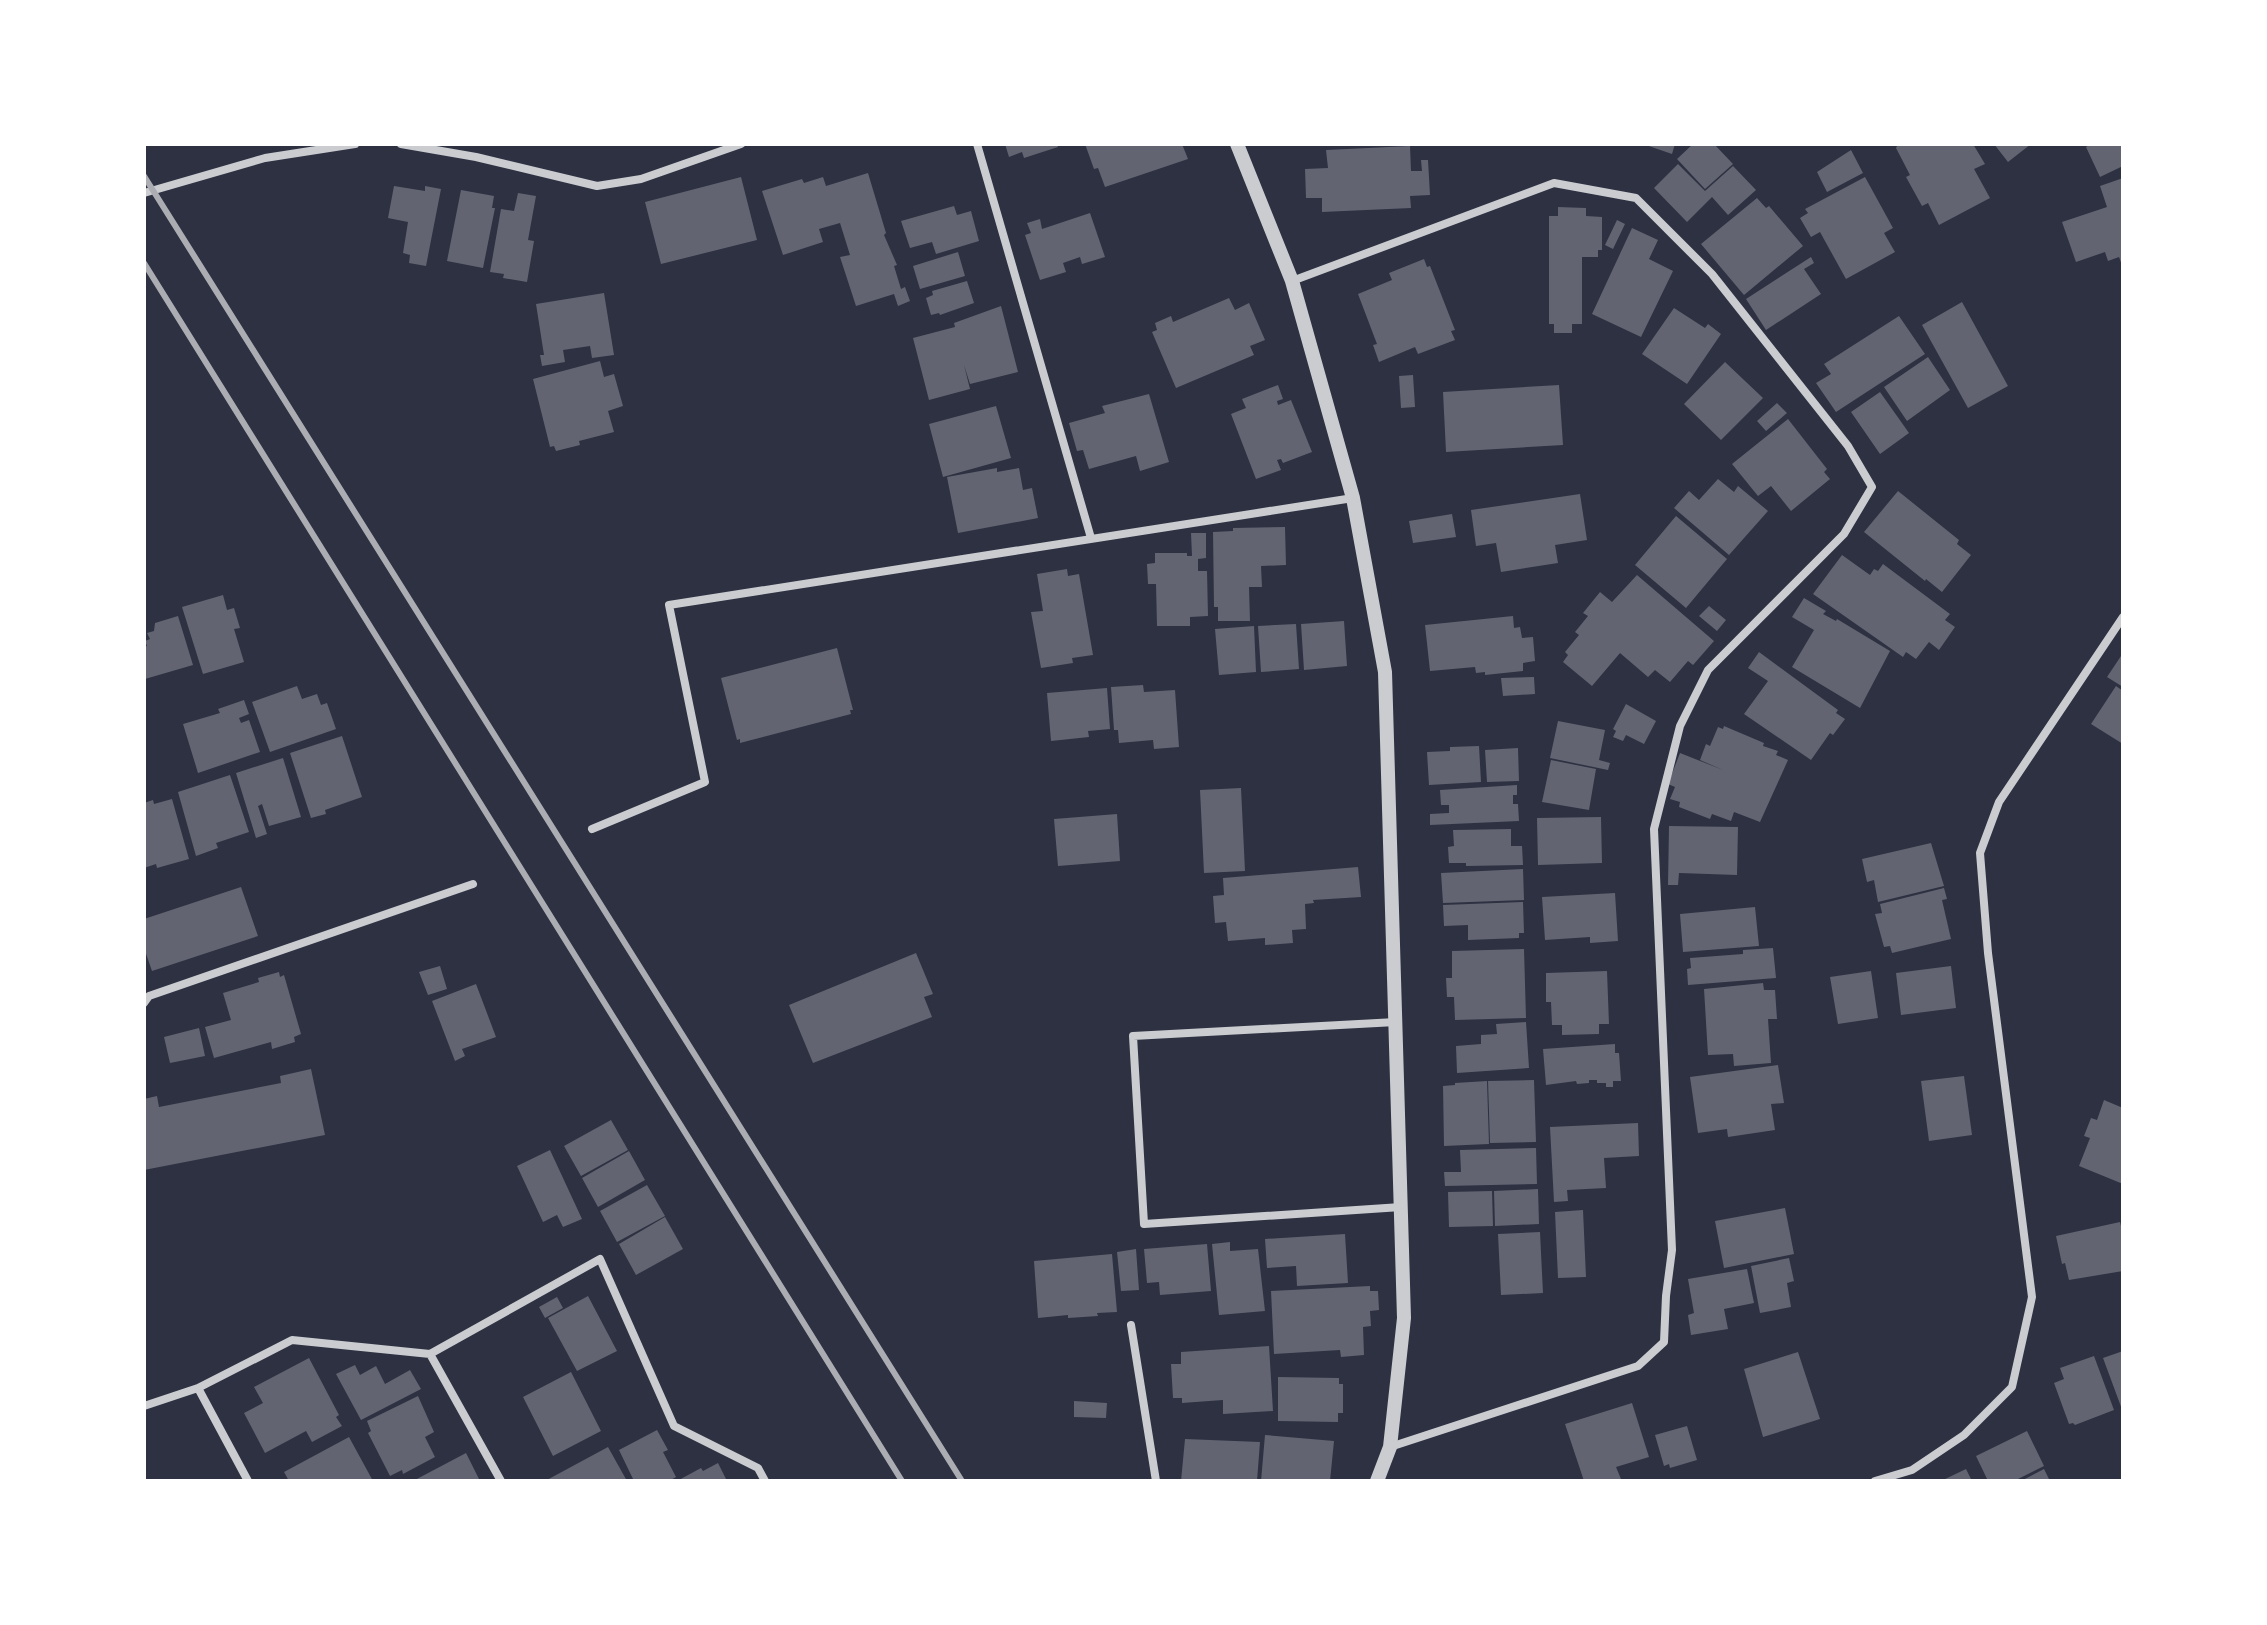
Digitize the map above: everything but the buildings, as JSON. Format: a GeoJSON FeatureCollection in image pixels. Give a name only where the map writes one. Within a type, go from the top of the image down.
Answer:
{"type":"FeatureCollection","features":[{"type":"Feature","properties":{"kind":"street"},"geometry":{"type":"LineString","coordinates":[[144,193],[265,158],[355,144]]}},
{"type":"Feature","properties":{"kind":"street"},"geometry":{"type":"LineString","coordinates":[[401,144],[476,157],[597,186],[641,179],[741,144]]}},
{"type":"Feature","properties":{"kind":"street"},"geometry":{"type":"LineString","coordinates":[[977,144],[1091,538]]}},
{"type":"Feature","properties":{"kind":"street"},"geometry":{"type":"LineString","coordinates":[[1237,144],[1292,281],[1353,498],[1385,672],[1404,1318],[1390,1447],[1377,1481]]}},
{"type":"Feature","properties":{"kind":"street"},"geometry":{"type":"LineString","coordinates":[[1292,281],[1554,183],[1636,198],[1712,274],[1848,446],[1872,487],[1844,534],[1708,670],[1680,726],[1654,829],[1672,1250],[1664,1342],[1638,1366],[1390,1447]]}},
{"type":"Feature","properties":{"kind":"street"},"geometry":{"type":"LineString","coordinates":[[592,829],[705,782],[669,605],[1353,498]]}},
{"type":"Feature","properties":{"kind":"street"},"geometry":{"type":"LineString","coordinates":[[1875,1481],[1912,1470],[1964,1435],[2012,1387],[2032,1297],[1988,953],[1980,853],[1999,802],[2123,617]]}},
{"type":"Feature","properties":{"kind":"street"},"geometry":{"type":"LineString","coordinates":[[144,1003],[149,996],[473,884]]}},
{"type":"Feature","properties":{"kind":"street"},"geometry":{"type":"LineString","coordinates":[[1396,1022],[1133,1036],[1144,1224],[1401,1207]]}},
{"type":"Feature","properties":{"kind":"street"},"geometry":{"type":"LineString","coordinates":[[144,1406],[198,1388],[292,1340],[430,1354],[600,1259],[674,1426],[758,1468],[765,1481]]}},
{"type":"Feature","properties":{"kind":"street"},"geometry":{"type":"LineString","coordinates":[[1131,1325],[1156,1481]]}},
{"type":"Feature","properties":{"kind":"street"},"geometry":{"type":"LineString","coordinates":[[430,1354],[501,1481]]}},
{"type":"Feature","properties":{"kind":"street"},"geometry":{"type":"LineString","coordinates":[[198,1388],[248,1481]]}},
{"type":"Feature","properties":{"kind":"railway"},"geometry":{"type":"LineString","coordinates":[[144,176],[962,1481]]}},
{"type":"Feature","properties":{"kind":"railway"},"geometry":{"type":"LineString","coordinates":[[144,263],[902,1481]]}}]}
